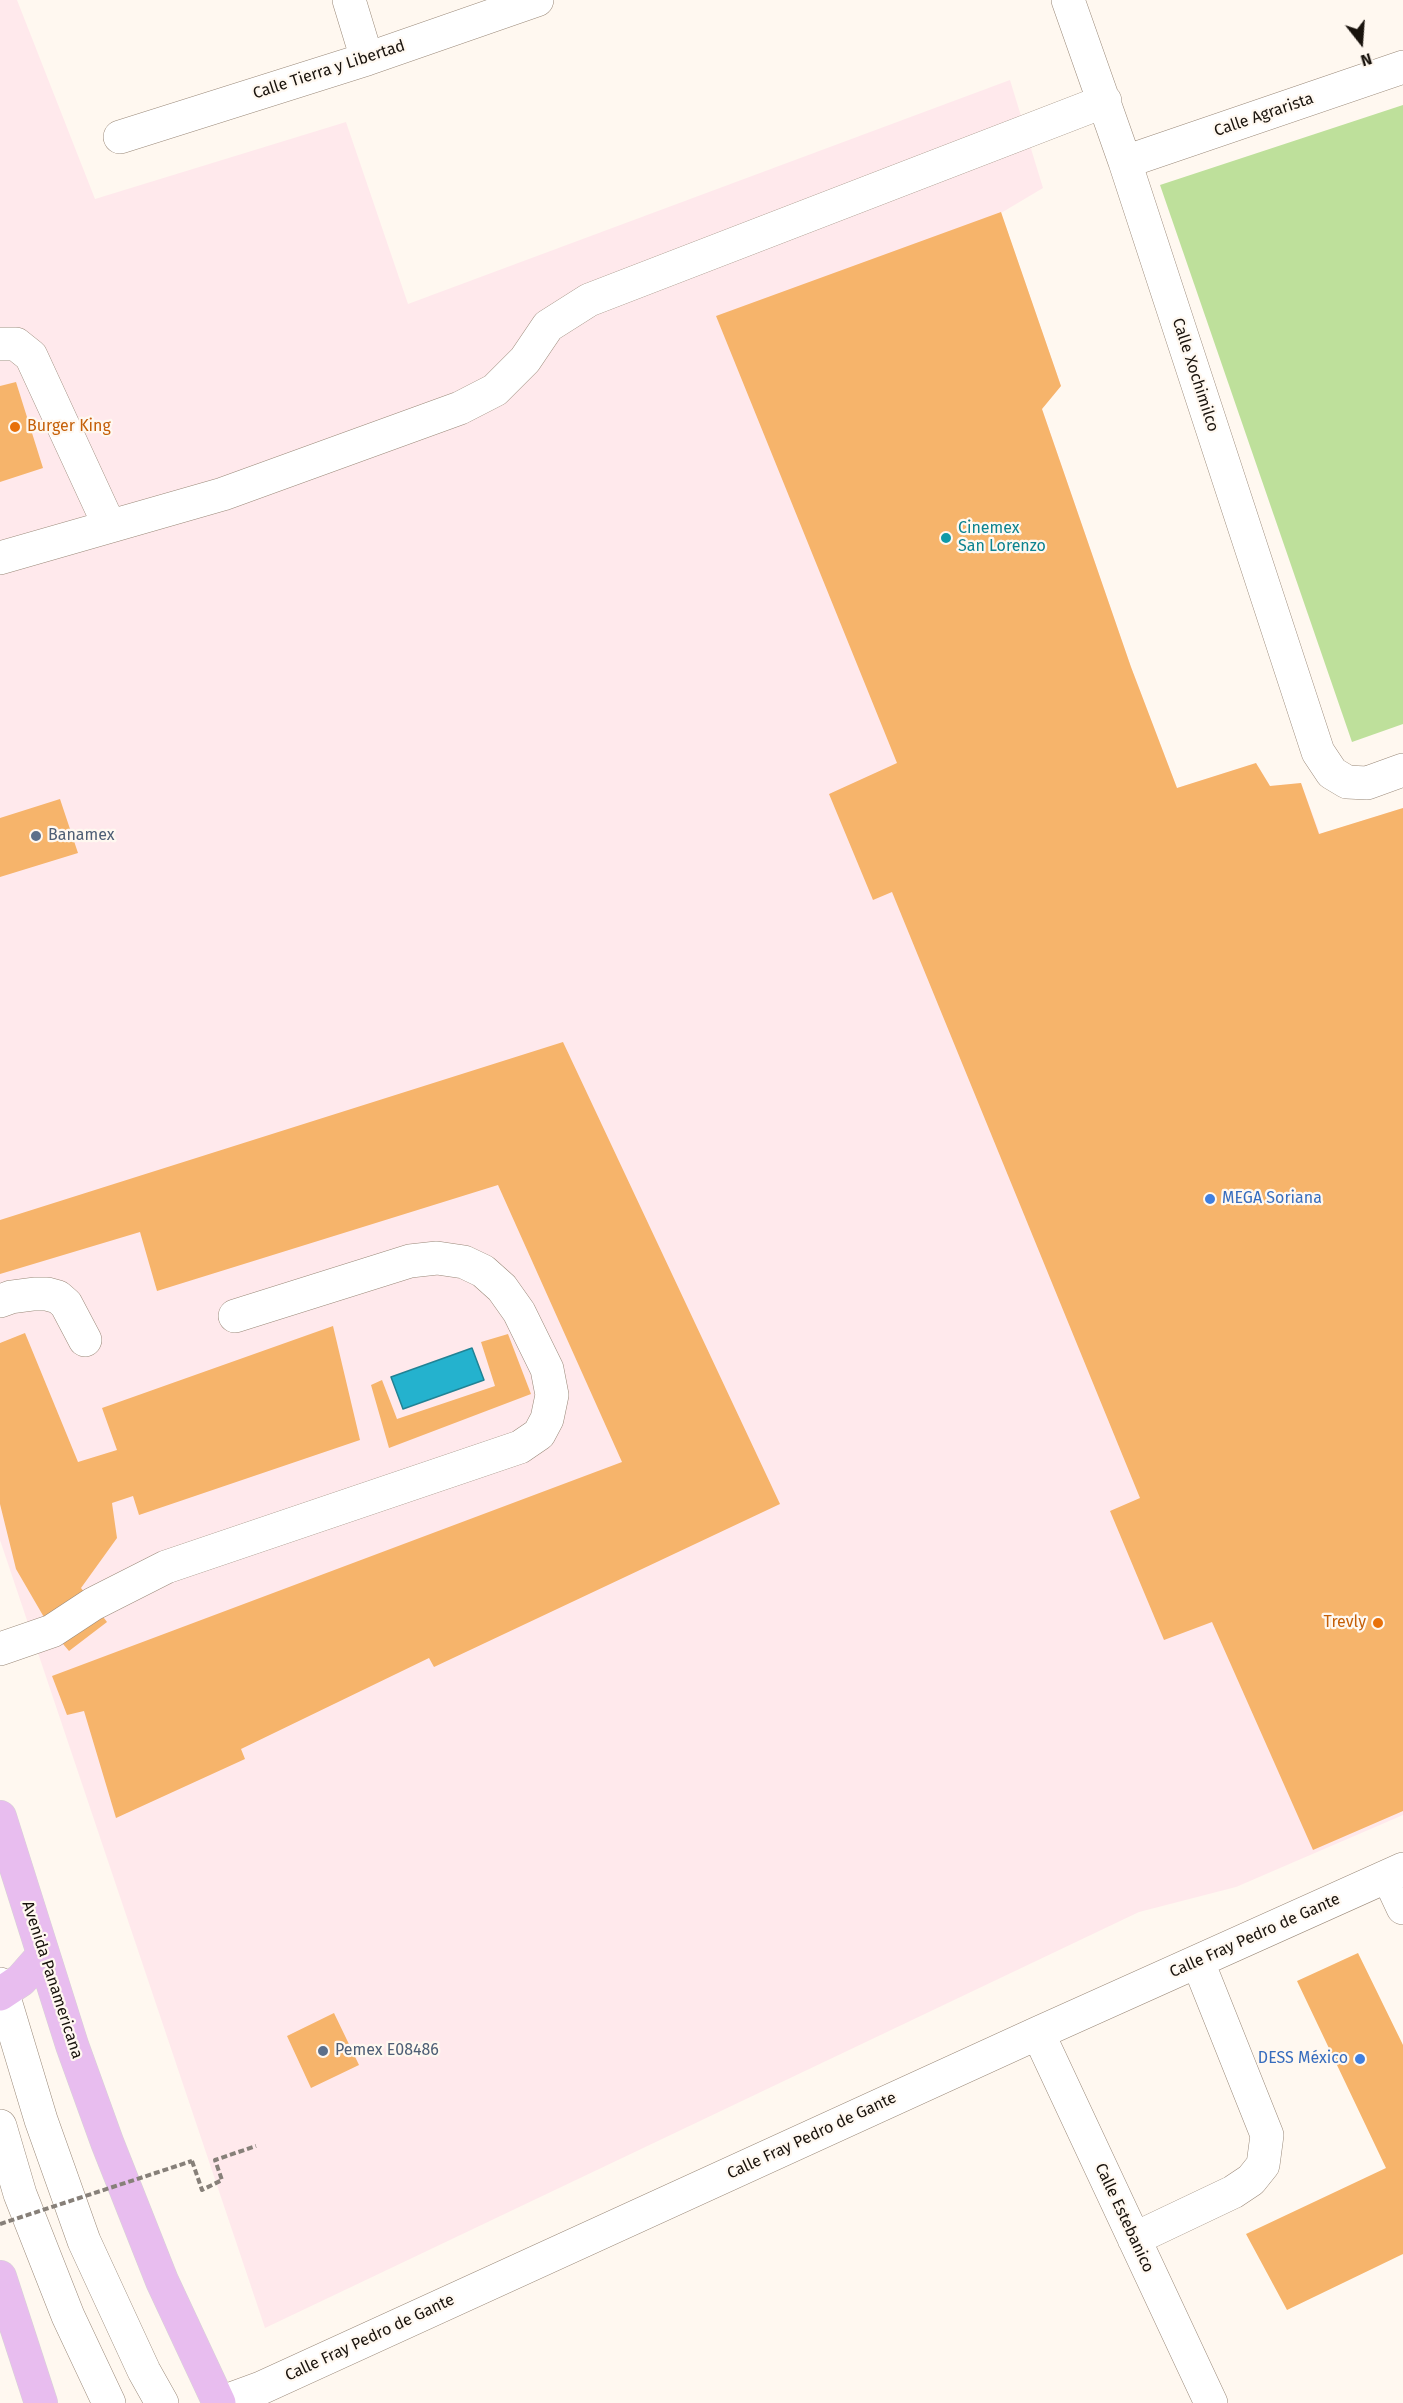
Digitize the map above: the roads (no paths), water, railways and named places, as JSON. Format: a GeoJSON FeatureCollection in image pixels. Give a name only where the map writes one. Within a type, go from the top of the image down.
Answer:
{"type":"FeatureCollection","features":[{"type":"Feature","properties":{"kind":"main road","name":"Avenida Panamericana"},"geometry":{"type":"LineString","coordinates":[[0,1817],[72,2044],[107,2142],[162,2281],[220,2403]]}},
{"type":"Feature","properties":{"kind":"main road"},"geometry":{"type":"LineString","coordinates":[[1,1990],[21,1980],[43,1955]]}},
{"type":"Feature","properties":{"kind":"main road"},"geometry":{"type":"LineString","coordinates":[[0,2277],[6,2310],[41,2403]]}},
{"type":"Feature","properties":{"kind":"main road"},"geometry":{"type":"LineString","coordinates":[[6,2310],[59,2403]]}},
{"type":"Feature","properties":{"kind":"street"},"geometry":{"type":"LineString","coordinates":[[349,0],[367,59]]}},
{"type":"Feature","properties":{"kind":"street","name":"Calle Tierra y Libertad"},"geometry":{"type":"LineString","coordinates":[[120,137],[367,59],[537,0]]}},
{"type":"Feature","properties":{"kind":"street","name":"Calle Xochimilco"},"geometry":{"type":"LineString","coordinates":[[1068,0],[1105,101],[1318,752],[1332,773],[1347,782],[1368,783],[1403,770]]}},
{"type":"Feature","properties":{"kind":"street","name":"Calle Agrarista"},"geometry":{"type":"LineString","coordinates":[[1125,162],[1403,67]]}},
{"type":"Feature","properties":{"kind":"street"},"geometry":{"type":"LineString","coordinates":[[0,558],[223,494],[460,408],[495,390],[525,360],[548,326],[589,300],[1105,101]]}},
{"type":"Feature","properties":{"kind":"street"},"geometry":{"type":"LineString","coordinates":[[0,344],[16,344],[31,356],[109,525]]}},
{"type":"Feature","properties":{"kind":"street"},"geometry":{"type":"LineString","coordinates":[[0,1649],[52,1631],[93,1604],[166,1567],[520,1447],[539,1434],[547,1419],[552,1395],[547,1369],[519,1312],[502,1288],[483,1271],[464,1262],[437,1258],[410,1261],[235,1316]]}},
{"type":"Feature","properties":{"kind":"street"},"geometry":{"type":"LineString","coordinates":[[0,1301],[34,1294],[58,1297],[66,1304],[85,1340]]}},
{"type":"Feature","properties":{"kind":"street"},"geometry":{"type":"LineString","coordinates":[[1395,1873],[1403,1908]]}},
{"type":"Feature","properties":{"kind":"street","name":"Calle Fray Pedro de Gante"},"geometry":{"type":"LineString","coordinates":[[220,2403],[261,2388],[1038,2033],[1395,1873]]}},
{"type":"Feature","properties":{"kind":"street"},"geometry":{"type":"LineString","coordinates":[[1134,2239],[1233,2192],[1251,2180],[1263,2165],[1267,2135],[1198,1962]]}},
{"type":"Feature","properties":{"kind":"street"},"geometry":{"type":"LineString","coordinates":[[1,1990],[40,2121],[84,2241],[144,2371],[162,2403]]}},
{"type":"Feature","properties":{"kind":"street","name":"Calle Estebanico"},"geometry":{"type":"LineString","coordinates":[[1038,2033],[1211,2403]]}},
{"type":"Feature","properties":{"kind":"street"},"geometry":{"type":"LineString","coordinates":[[0,2126],[20,2194],[68,2316],[109,2403]]}},
{"type":"Feature","properties":{"kind":"water"},"geometry":{"type":"Polygon","coordinates":[[[472,1348],[484,1380],[403,1409],[391,1377],[472,1348]]]}},
{"type":"Feature","properties":{"kind":"place","name":"Burger King"},"geometry":{"type":"Point","coordinates":[15,427]}},
{"type":"Feature","properties":{"kind":"place","name":"Cinemex San Lorenzo"},"geometry":{"type":"Point","coordinates":[946,538]}},
{"type":"Feature","properties":{"kind":"place","name":"Banamex"},"geometry":{"type":"Point","coordinates":[36,836]}},
{"type":"Feature","properties":{"kind":"place","name":"MEGA Soriana"},"geometry":{"type":"Point","coordinates":[1210,1199]}},
{"type":"Feature","properties":{"kind":"place","name":"Trevly"},"geometry":{"type":"Point","coordinates":[1378,1623]}},
{"type":"Feature","properties":{"kind":"place","name":"Pemex E08486"},"geometry":{"type":"Point","coordinates":[323,2051]}},
{"type":"Feature","properties":{"kind":"place","name":"DESS México"},"geometry":{"type":"Point","coordinates":[1360,2059]}}]}
